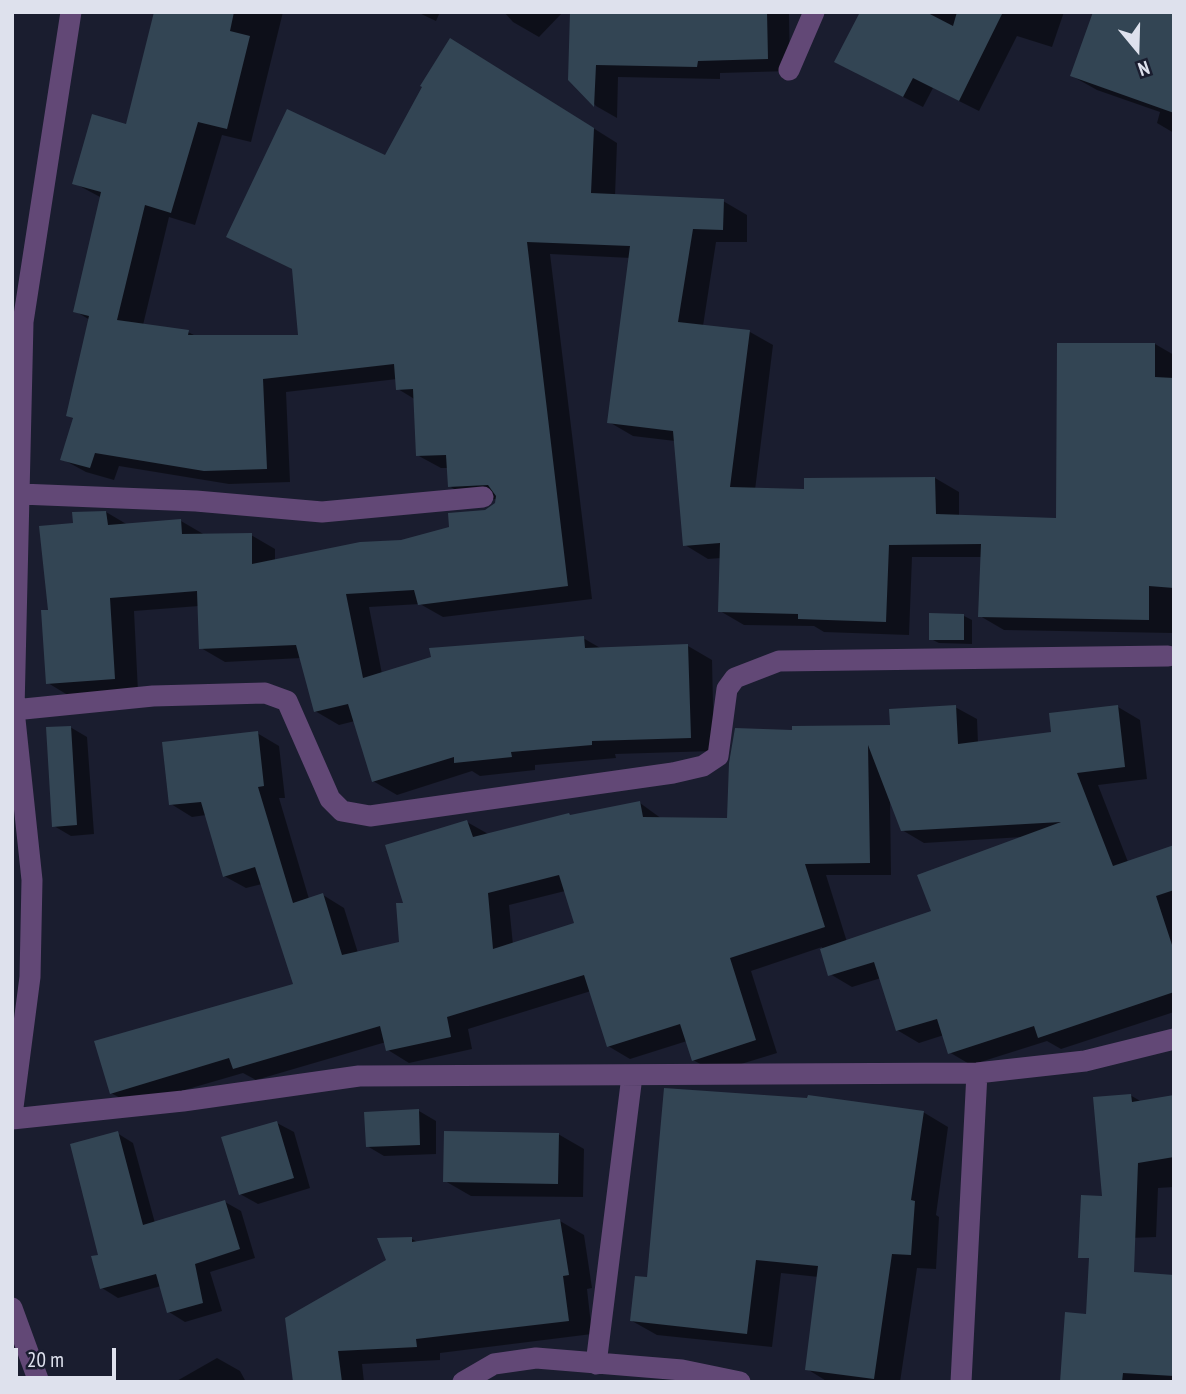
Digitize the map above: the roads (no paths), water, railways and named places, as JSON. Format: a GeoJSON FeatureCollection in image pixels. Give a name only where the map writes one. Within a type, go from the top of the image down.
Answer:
{"type":"FeatureCollection","features":[{"type":"Feature","properties":{"kind":"street"},"geometry":{"type":"LineString","coordinates":[[71,12],[18,321],[20,494],[14,710],[32,880],[21,977],[12,1117],[183,1101],[359,1076],[977,1073],[1085,1061],[1174,1039]]}},
{"type":"Feature","properties":{"kind":"street"},"geometry":{"type":"LineString","coordinates":[[789,70],[814,12]]}},
{"type":"Feature","properties":{"kind":"street"},"geometry":{"type":"LineString","coordinates":[[20,494],[196,500],[322,512],[483,497]]}},
{"type":"Feature","properties":{"kind":"street"},"geometry":{"type":"LineString","coordinates":[[14,710],[153,696],[265,692],[287,701],[330,799],[342,811],[370,816],[673,773],[703,766],[719,756],[727,689],[735,678],[779,661],[1168,656]]}},
{"type":"Feature","properties":{"kind":"street"},"geometry":{"type":"LineString","coordinates":[[961,1382],[977,1073]]}},
{"type":"Feature","properties":{"kind":"street"},"geometry":{"type":"LineString","coordinates":[[596,1364],[632,1076]]}},
{"type":"Feature","properties":{"kind":"street"},"geometry":{"type":"LineString","coordinates":[[12,1308],[39,1382]]}},
{"type":"Feature","properties":{"kind":"street"},"geometry":{"type":"LineString","coordinates":[[463,1382],[494,1364],[536,1358],[682,1370],[740,1382]]}}]}
